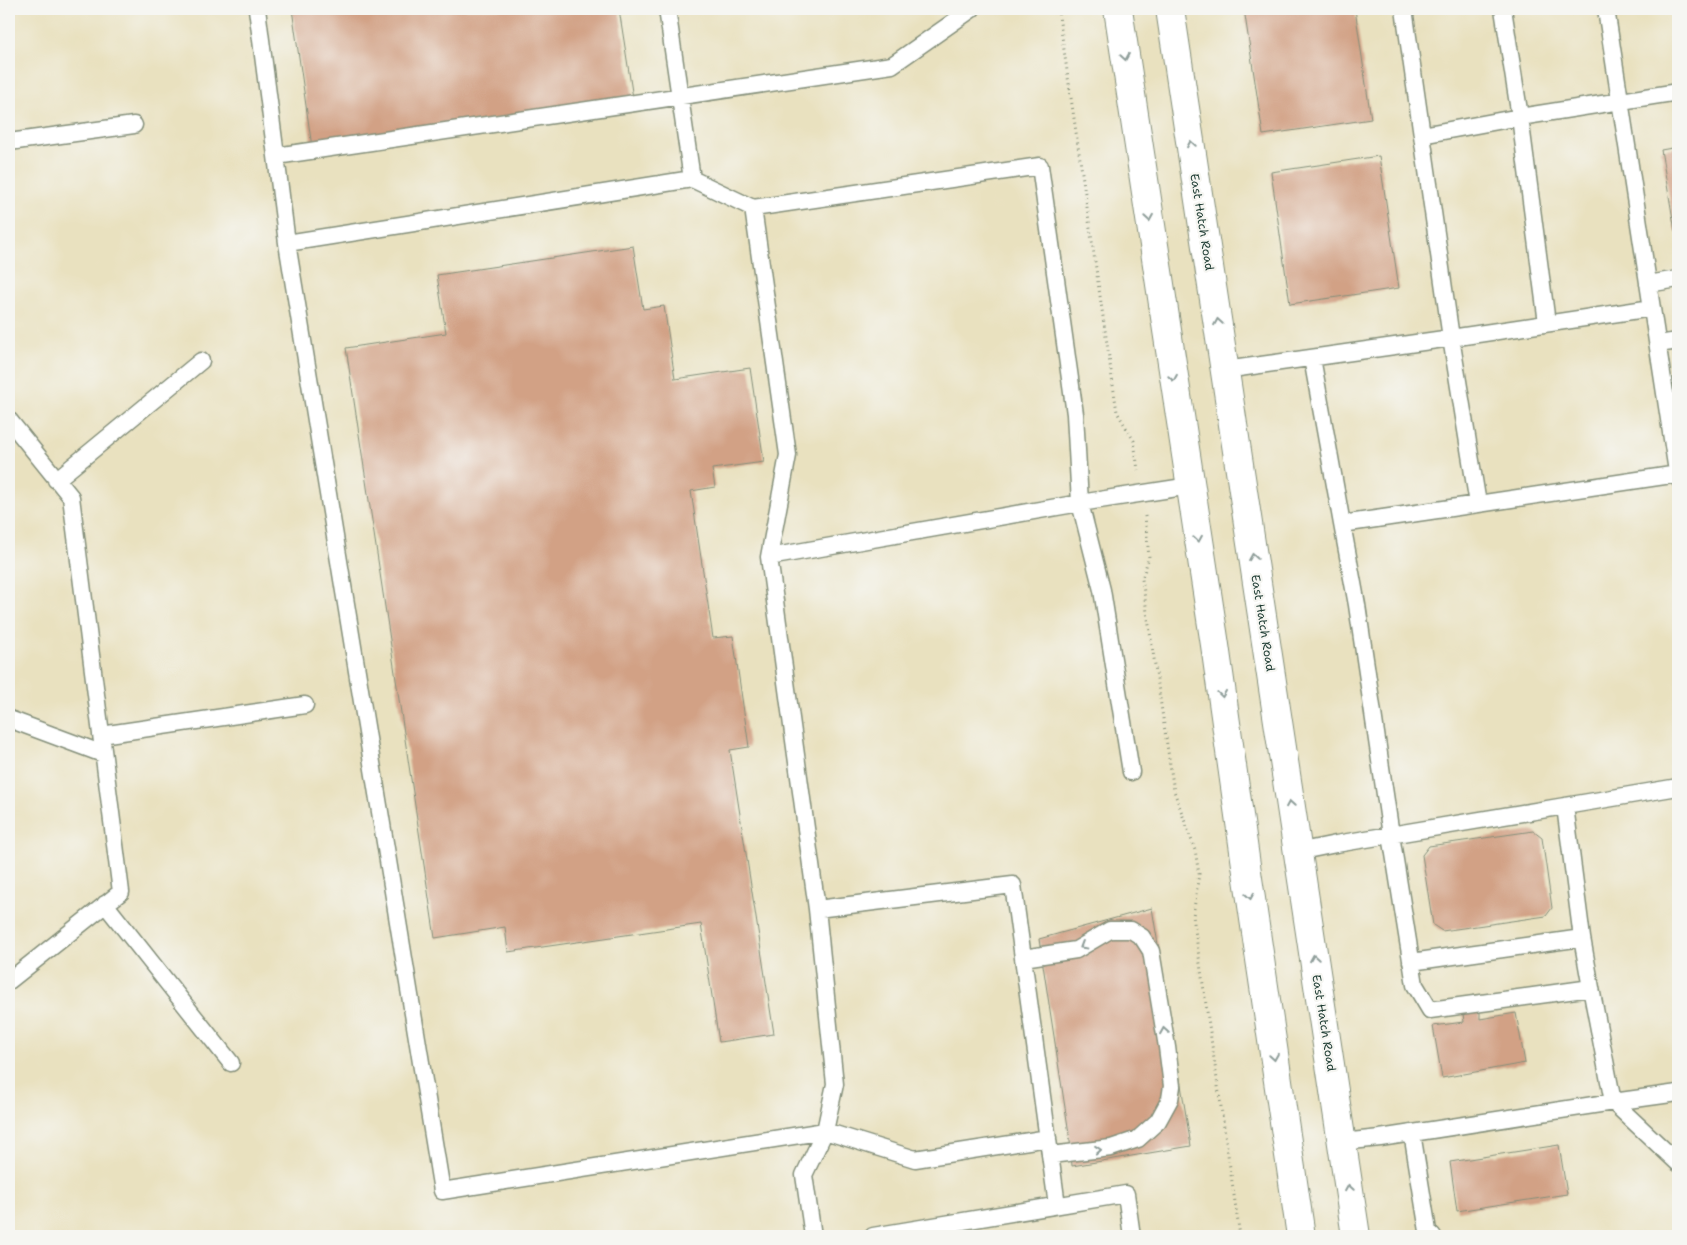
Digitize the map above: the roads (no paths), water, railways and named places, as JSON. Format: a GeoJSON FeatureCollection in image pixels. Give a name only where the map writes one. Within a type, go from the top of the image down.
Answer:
{"type":"FeatureCollection","features":[{"type":"Feature","properties":{"kind":"main road"},"geometry":{"type":"LineString","coordinates":[[1118,9],[1216,645],[1246,865],[1301,1236]]}},
{"type":"Feature","properties":{"kind":"main road","name":"East Hatch Road"},"geometry":{"type":"LineString","coordinates":[[1170,9],[1356,1236]]}},
{"type":"Feature","properties":{"kind":"lane"},"geometry":{"type":"LineString","coordinates":[[257,9],[287,243],[442,1191],[825,1131],[915,1159],[1048,1138]]}},
{"type":"Feature","properties":{"kind":"lane"},"geometry":{"type":"LineString","coordinates":[[667,9],[692,180]]}},
{"type":"Feature","properties":{"kind":"lane"},"geometry":{"type":"LineString","coordinates":[[276,156],[892,65],[972,9]]}},
{"type":"Feature","properties":{"kind":"lane"},"geometry":{"type":"LineString","coordinates":[[1404,9],[1451,338],[1478,504]]}},
{"type":"Feature","properties":{"kind":"lane"},"geometry":{"type":"LineString","coordinates":[[1503,9],[1520,117],[1547,324]]}},
{"type":"Feature","properties":{"kind":"lane"},"geometry":{"type":"LineString","coordinates":[[1606,9],[1678,478]]}},
{"type":"Feature","properties":{"kind":"lane"},"geometry":{"type":"LineString","coordinates":[[1422,135],[1520,117],[1678,92]]}},
{"type":"Feature","properties":{"kind":"lane"},"geometry":{"type":"LineString","coordinates":[[9,142],[134,125]]}},
{"type":"Feature","properties":{"kind":"lane"},"geometry":{"type":"LineString","coordinates":[[287,243],[692,180],[753,208],[1040,166],[1075,414],[1080,503],[1102,590],[1131,772]]}},
{"type":"Feature","properties":{"kind":"lane"},"geometry":{"type":"LineString","coordinates":[[753,208],[788,455],[769,557],[816,909],[835,1084],[825,1131],[804,1175],[813,1236]]}},
{"type":"Feature","properties":{"kind":"lane"},"geometry":{"type":"LineString","coordinates":[[1648,284],[1678,279]]}},
{"type":"Feature","properties":{"kind":"lane"},"geometry":{"type":"LineString","coordinates":[[1225,370],[1652,308]]}},
{"type":"Feature","properties":{"kind":"lane"},"geometry":{"type":"LineString","coordinates":[[1658,344],[1678,341]]}},
{"type":"Feature","properties":{"kind":"lane"},"geometry":{"type":"LineString","coordinates":[[1312,358],[1357,605],[1415,985],[1430,1010],[1591,988]]}},
{"type":"Feature","properties":{"kind":"lane"},"geometry":{"type":"LineString","coordinates":[[56,480],[201,361]]}},
{"type":"Feature","properties":{"kind":"lane"},"geometry":{"type":"LineString","coordinates":[[9,420],[71,497],[121,892],[9,982]]}},
{"type":"Feature","properties":{"kind":"lane"},"geometry":{"type":"LineString","coordinates":[[1342,524],[1678,474]]}},
{"type":"Feature","properties":{"kind":"lane"},"geometry":{"type":"LineString","coordinates":[[769,557],[1080,503],[1190,486]]}},
{"type":"Feature","properties":{"kind":"lane"},"geometry":{"type":"LineString","coordinates":[[101,735],[305,705]]}},
{"type":"Feature","properties":{"kind":"lane"},"geometry":{"type":"LineString","coordinates":[[9,719],[104,754]]}},
{"type":"Feature","properties":{"kind":"lane"},"geometry":{"type":"LineString","coordinates":[[1297,852],[1678,787]]}},
{"type":"Feature","properties":{"kind":"lane"},"geometry":{"type":"LineString","coordinates":[[1565,806],[1582,938],[1613,1102],[1678,1163]]}},
{"type":"Feature","properties":{"kind":"lane"},"geometry":{"type":"LineString","coordinates":[[816,909],[1013,885],[1057,1205]]}},
{"type":"Feature","properties":{"kind":"lane"},"geometry":{"type":"LineString","coordinates":[[105,904],[231,1063]]}},
{"type":"Feature","properties":{"kind":"lane"},"geometry":{"type":"LineString","coordinates":[[1023,958],[1076,950],[1110,930],[1131,930],[1142,937],[1151,951],[1172,1086],[1170,1099],[1158,1121],[1138,1139],[1111,1148],[1050,1155]]}},
{"type":"Feature","properties":{"kind":"lane"},"geometry":{"type":"LineString","coordinates":[[1411,962],[1582,938]]}},
{"type":"Feature","properties":{"kind":"lane"},"geometry":{"type":"LineString","coordinates":[[1342,1142],[1678,1093]]}},
{"type":"Feature","properties":{"kind":"lane"},"geometry":{"type":"LineString","coordinates":[[1412,1133],[1428,1231],[1433,1236]]}},
{"type":"Feature","properties":{"kind":"lane"},"geometry":{"type":"LineString","coordinates":[[873,1236],[1126,1194],[1132,1236]]}}]}
